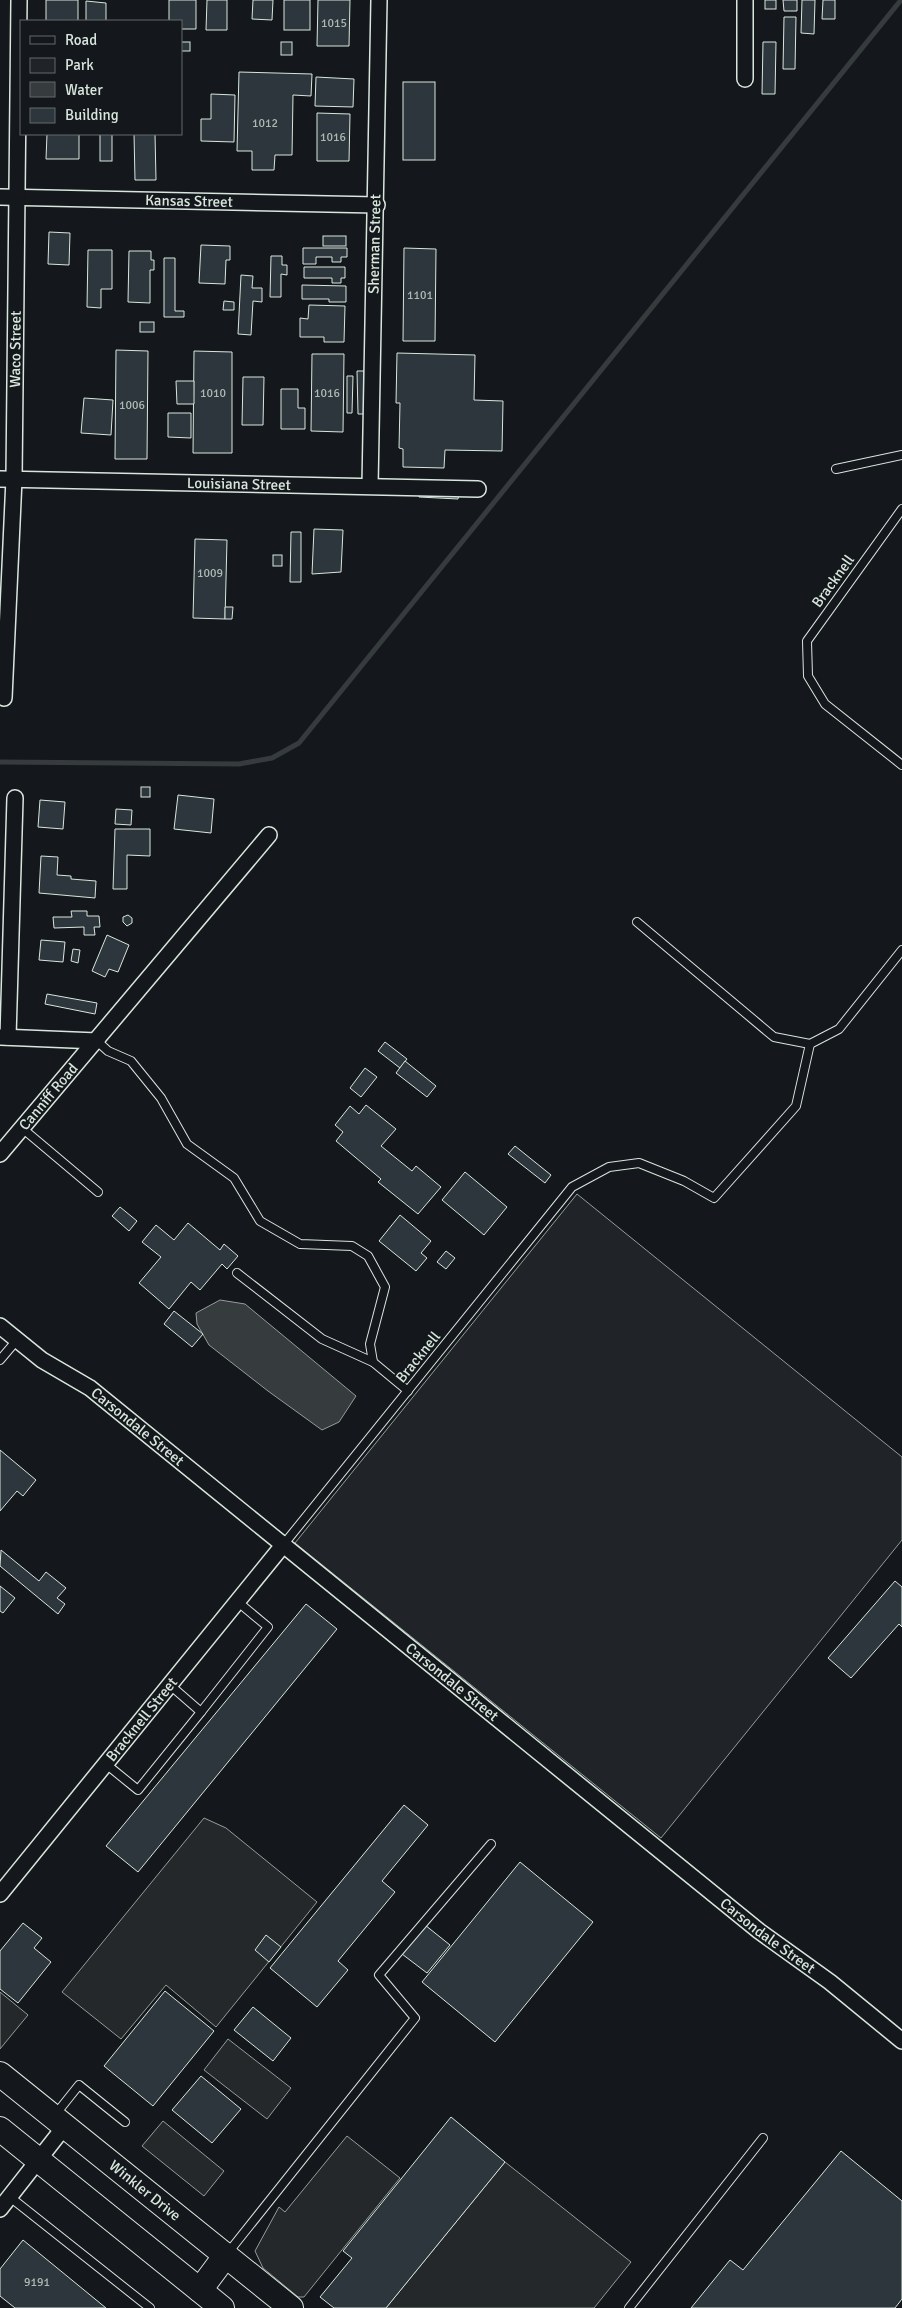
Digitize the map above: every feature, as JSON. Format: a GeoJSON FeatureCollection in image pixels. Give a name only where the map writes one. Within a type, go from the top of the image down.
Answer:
{"type":"FeatureCollection","features":[{"type":"Feature","properties":{"kind":"main road","name":"Winkler Drive"},"geometry":{"type":"LineString","coordinates":[[0,2074],[291,2308]]}},
{"type":"Feature","properties":{"kind":"main road"},"geometry":{"type":"LineString","coordinates":[[0,2129],[222,2308]]}},
{"type":"Feature","properties":{"kind":"main road"},"geometry":{"type":"LineString","coordinates":[[200,2290],[226,2255]]}},
{"type":"Feature","properties":{"kind":"street","name":"Waco Street"},"geometry":{"type":"LineString","coordinates":[[4,698],[7,479],[17,197],[19,0]]}},
{"type":"Feature","properties":{"kind":"street","name":"Sherman Street"},"geometry":{"type":"LineString","coordinates":[[370,486],[377,205],[379,0]]}},
{"type":"Feature","properties":{"kind":"street"},"geometry":{"type":"LineString","coordinates":[[745,0],[745,79]]}},
{"type":"Feature","properties":{"kind":"street","name":"Kansas Street"},"geometry":{"type":"LineString","coordinates":[[0,196],[377,205]]}},
{"type":"Feature","properties":{"kind":"street","name":"Louisiana Street"},"geometry":{"type":"LineString","coordinates":[[7,479],[478,488]]}},
{"type":"Feature","properties":{"kind":"street"},"geometry":{"type":"LineString","coordinates":[[14,798],[4,1037],[97,1041]]}},
{"type":"Feature","properties":{"kind":"street","name":"Canniff Road"},"geometry":{"type":"LineString","coordinates":[[0,1154],[269,835]]}},
{"type":"Feature","properties":{"kind":"street","name":"Carsondale Street"},"geometry":{"type":"LineString","coordinates":[[0,1326],[42,1360],[90,1388],[759,1931],[830,1982],[902,2041]]}},
{"type":"Feature","properties":{"kind":"street","name":"Bracknell Street"},"geometry":{"type":"LineString","coordinates":[[0,1894],[284,1544]]}},
{"type":"Feature","properties":{"kind":"street"},"geometry":{"type":"LineString","coordinates":[[0,2210],[39,2160],[59,2121]]}},
{"type":"Feature","properties":{"kind":"lane"},"geometry":{"type":"LineString","coordinates":[[836,469],[890,456],[902,455]]}},
{"type":"Feature","properties":{"kind":"lane","name":"Bracknell"},"geometry":{"type":"LineString","coordinates":[[902,509],[808,641],[808,676],[824,704],[902,765]]}},
{"type":"Feature","properties":{"kind":"lane"},"geometry":{"type":"LineString","coordinates":[[637,922],[774,1037],[810,1044],[839,1029],[902,950]]}},
{"type":"Feature","properties":{"kind":"lane"},"geometry":{"type":"LineString","coordinates":[[97,1041],[108,1051],[131,1061],[161,1098],[187,1144],[234,1178],[260,1221],[300,1244],[352,1246],[368,1256],[385,1288],[370,1344],[373,1362]]}},
{"type":"Feature","properties":{"kind":"lane","name":"Bracknell"},"geometry":{"type":"LineString","coordinates":[[284,1544],[572,1187],[609,1167],[639,1162],[684,1181],[714,1198],[796,1106],[810,1044]]}},
{"type":"Feature","properties":{"kind":"lane"},"geometry":{"type":"LineString","coordinates":[[22,1128],[98,1192]]}},
{"type":"Feature","properties":{"kind":"lane"},"geometry":{"type":"LineString","coordinates":[[237,1273],[322,1338],[373,1362],[408,1391]]}},
{"type":"Feature","properties":{"kind":"lane"},"geometry":{"type":"LineString","coordinates":[[0,1360],[17,1340]]}},
{"type":"Feature","properties":{"kind":"lane"},"geometry":{"type":"LineString","coordinates":[[106,1764],[138,1790],[268,1627],[238,1602]]}},
{"type":"Feature","properties":{"kind":"lane"},"geometry":{"type":"LineString","coordinates":[[170,1685],[201,1712]]}},
{"type":"Feature","properties":{"kind":"lane"},"geometry":{"type":"LineString","coordinates":[[226,2255],[415,2018],[379,1975],[491,1844]]}},
{"type":"Feature","properties":{"kind":"lane"},"geometry":{"type":"LineString","coordinates":[[59,2121],[79,2085],[125,2122]]}},
{"type":"Feature","properties":{"kind":"lane"},"geometry":{"type":"LineString","coordinates":[[629,2308],[763,2138]]}},
{"type":"Feature","properties":{"kind":"lane"},"geometry":{"type":"LineString","coordinates":[[10,2197],[150,2308]]}},
{"type":"Feature","properties":{"kind":"green space"},"geometry":{"type":"Polygon","coordinates":[[[577,1194],[902,1457],[902,1540],[661,1838],[295,1543],[577,1194]]]}},
{"type":"Feature","properties":{"kind":"shaded area"},"geometry":{"type":"Polygon","coordinates":[[[204,1818],[226,1828],[317,1902],[216,2027],[166,1985],[121,2039],[62,1992],[204,1818]]]}},
{"type":"Feature","properties":{"kind":"shaded area"},"geometry":{"type":"Polygon","coordinates":[[[0,1992],[28,2015],[0,2049],[0,1992]]]}},
{"type":"Feature","properties":{"kind":"shaded area"},"geometry":{"type":"Polygon","coordinates":[[[228,2039],[291,2088],[267,2119],[204,2070],[228,2039]]]}},
{"type":"Feature","properties":{"kind":"shaded area"},"geometry":{"type":"Polygon","coordinates":[[[163,2121],[224,2171],[204,2196],[142,2146],[163,2121]]]}},
{"type":"Feature","properties":{"kind":"shaded area"},"geometry":{"type":"Polygon","coordinates":[[[347,2136],[400,2178],[304,2297],[298,2297],[263,2268],[255,2251],[279,2207],[285,2212],[347,2136]]]}},
{"type":"Feature","properties":{"kind":"shaded area"},"geometry":{"type":"Polygon","coordinates":[[[505,2162],[631,2262],[594,2308],[386,2308],[505,2162]]]}},
{"type":"Feature","properties":{"kind":"water"},"geometry":{"type":"Polygon","coordinates":[[[220,1300],[245,1304],[356,1396],[339,1422],[322,1430],[209,1345],[197,1324],[196,1313],[220,1300]]]}},
{"type":"Feature","properties":{"kind":"building"},"geometry":{"type":"Polygon","coordinates":[[[46,0],[78,0],[78,20],[46,20],[46,0]]]}},
{"type":"Feature","properties":{"kind":"building"},"geometry":{"type":"Polygon","coordinates":[[[169,0],[196,0],[196,29],[182,29],[182,20],[169,20],[169,0]]]}},
{"type":"Feature","properties":{"kind":"building"},"geometry":{"type":"Polygon","coordinates":[[[207,0],[227,0],[227,30],[206,30],[207,0]]]}},
{"type":"Feature","properties":{"kind":"building"},"geometry":{"type":"Polygon","coordinates":[[[253,0],[273,0],[272,20],[252,19],[253,0]]]}},
{"type":"Feature","properties":{"kind":"building"},"geometry":{"type":"Polygon","coordinates":[[[284,0],[310,0],[310,30],[284,30],[284,0]]]}},
{"type":"Feature","properties":{"kind":"building"},"geometry":{"type":"Polygon","coordinates":[[[318,0],[350,0],[349,46],[317,46],[318,0]]]}},
{"type":"Feature","properties":{"kind":"building"},"geometry":{"type":"Polygon","coordinates":[[[765,0],[776,0],[776,9],[765,9],[765,0]]]}},
{"type":"Feature","properties":{"kind":"building"},"geometry":{"type":"Polygon","coordinates":[[[783,0],[797,0],[797,11],[784,11],[783,0]]]}},
{"type":"Feature","properties":{"kind":"building"},"geometry":{"type":"Polygon","coordinates":[[[802,0],[815,0],[814,34],[801,33],[802,0]]]}},
{"type":"Feature","properties":{"kind":"building"},"geometry":{"type":"Polygon","coordinates":[[[823,0],[835,0],[835,19],[822,19],[823,0]]]}},
{"type":"Feature","properties":{"kind":"building"},"geometry":{"type":"Polygon","coordinates":[[[86,1],[106,3],[106,20],[86,20],[86,1]]]}},
{"type":"Feature","properties":{"kind":"building"},"geometry":{"type":"Polygon","coordinates":[[[784,17],[796,17],[795,69],[783,69],[784,17]]]}},
{"type":"Feature","properties":{"kind":"building"},"geometry":{"type":"Polygon","coordinates":[[[182,42],[190,42],[190,51],[182,51],[182,42]]]}},
{"type":"Feature","properties":{"kind":"building"},"geometry":{"type":"Polygon","coordinates":[[[281,42],[292,42],[292,55],[281,55],[281,42]]]}},
{"type":"Feature","properties":{"kind":"building"},"geometry":{"type":"Polygon","coordinates":[[[763,42],[776,42],[775,94],[762,94],[763,42]]]}},
{"type":"Feature","properties":{"kind":"building"},"geometry":{"type":"Polygon","coordinates":[[[239,72],[312,74],[311,96],[293,95],[292,155],[275,155],[274,170],[252,170],[252,151],[237,151],[239,72]]]}},
{"type":"Feature","properties":{"kind":"building"},"geometry":{"type":"Polygon","coordinates":[[[316,77],[354,79],[353,107],[315,106],[316,77]]]}},
{"type":"Feature","properties":{"kind":"building"},"geometry":{"type":"Polygon","coordinates":[[[403,82],[435,82],[435,160],[403,160],[403,82]]]}},
{"type":"Feature","properties":{"kind":"building"},"geometry":{"type":"Polygon","coordinates":[[[211,94],[235,95],[234,142],[201,141],[201,119],[211,119],[211,94]]]}},
{"type":"Feature","properties":{"kind":"building"},"geometry":{"type":"Polygon","coordinates":[[[317,113],[350,114],[349,161],[317,161],[317,113]]]}},
{"type":"Feature","properties":{"kind":"building"},"geometry":{"type":"Polygon","coordinates":[[[47,135],[79,135],[79,159],[46,159],[47,135]]]}},
{"type":"Feature","properties":{"kind":"building"},"geometry":{"type":"Polygon","coordinates":[[[100,135],[112,135],[112,161],[100,161],[100,135]]]}},
{"type":"Feature","properties":{"kind":"building"},"geometry":{"type":"Polygon","coordinates":[[[134,135],[155,135],[156,180],[135,180],[134,135]]]}},
{"type":"Feature","properties":{"kind":"building"},"geometry":{"type":"Polygon","coordinates":[[[49,232],[70,233],[69,265],[48,264],[49,232]]]}},
{"type":"Feature","properties":{"kind":"building"},"geometry":{"type":"Polygon","coordinates":[[[323,236],[346,236],[346,246],[323,246],[323,236]]]}},
{"type":"Feature","properties":{"kind":"building"},"geometry":{"type":"Polygon","coordinates":[[[201,245],[230,246],[230,260],[226,260],[225,284],[199,283],[201,245]]]}},
{"type":"Feature","properties":{"kind":"building"},"geometry":{"type":"Polygon","coordinates":[[[303,248],[347,248],[347,257],[341,257],[341,262],[332,262],[332,257],[316,257],[316,264],[303,264],[303,248]]]}},
{"type":"Feature","properties":{"kind":"building"},"geometry":{"type":"Polygon","coordinates":[[[404,248],[436,249],[435,341],[403,341],[404,248]]]}},
{"type":"Feature","properties":{"kind":"building"},"geometry":{"type":"Polygon","coordinates":[[[88,250],[112,250],[112,289],[101,289],[101,308],[87,307],[88,250]]]}},
{"type":"Feature","properties":{"kind":"building"},"geometry":{"type":"Polygon","coordinates":[[[129,251],[151,251],[151,260],[154,260],[154,270],[150,270],[150,303],[128,302],[129,251]]]}},
{"type":"Feature","properties":{"kind":"building"},"geometry":{"type":"Polygon","coordinates":[[[271,256],[282,256],[282,265],[287,265],[287,275],[281,274],[281,297],[270,297],[271,256]]]}},
{"type":"Feature","properties":{"kind":"building"},"geometry":{"type":"Polygon","coordinates":[[[164,258],[175,258],[175,311],[184,311],[184,317],[164,317],[164,258]]]}},
{"type":"Feature","properties":{"kind":"building"},"geometry":{"type":"Polygon","coordinates":[[[304,267],[345,267],[345,278],[341,278],[341,283],[332,283],[332,278],[304,278],[304,267]]]}},
{"type":"Feature","properties":{"kind":"building"},"geometry":{"type":"Polygon","coordinates":[[[241,275],[253,276],[252,288],[262,288],[262,302],[253,301],[251,335],[238,334],[241,275]]]}},
{"type":"Feature","properties":{"kind":"building"},"geometry":{"type":"Polygon","coordinates":[[[302,285],[346,286],[346,302],[329,302],[329,299],[302,299],[302,285]]]}},
{"type":"Feature","properties":{"kind":"building"},"geometry":{"type":"Polygon","coordinates":[[[224,301],[234,302],[234,310],[223,310],[224,301]]]}},
{"type":"Feature","properties":{"kind":"building"},"geometry":{"type":"Polygon","coordinates":[[[309,305],[345,306],[344,342],[324,342],[324,337],[300,337],[300,318],[308,319],[309,305]]]}},
{"type":"Feature","properties":{"kind":"building"},"geometry":{"type":"Polygon","coordinates":[[[140,322],[154,322],[154,332],[140,332],[140,322]]]}},
{"type":"Feature","properties":{"kind":"building"},"geometry":{"type":"Polygon","coordinates":[[[116,350],[148,351],[147,459],[115,459],[116,350]]]}},
{"type":"Feature","properties":{"kind":"building"},"geometry":{"type":"Polygon","coordinates":[[[194,351],[232,352],[232,453],[193,453],[194,351]]]}},
{"type":"Feature","properties":{"kind":"building"},"geometry":{"type":"Polygon","coordinates":[[[397,353],[475,355],[474,400],[503,401],[502,451],[445,450],[444,468],[403,467],[403,449],[399,448],[400,403],[396,403],[397,353]]]}},
{"type":"Feature","properties":{"kind":"building"},"geometry":{"type":"Polygon","coordinates":[[[312,354],[344,354],[343,432],[311,431],[312,354]]]}},
{"type":"Feature","properties":{"kind":"building"},"geometry":{"type":"Polygon","coordinates":[[[357,371],[365,371],[366,414],[358,414],[357,371]]]}},
{"type":"Feature","properties":{"kind":"building"},"geometry":{"type":"Polygon","coordinates":[[[347,376],[353,376],[352,413],[347,413],[347,376]]]}},
{"type":"Feature","properties":{"kind":"building"},"geometry":{"type":"Polygon","coordinates":[[[243,377],[264,377],[263,425],[242,425],[243,377]]]}},
{"type":"Feature","properties":{"kind":"building"},"geometry":{"type":"Polygon","coordinates":[[[176,381],[194,381],[194,404],[177,404],[176,381]]]}},
{"type":"Feature","properties":{"kind":"building"},"geometry":{"type":"Polygon","coordinates":[[[281,389],[298,389],[298,408],[305,408],[305,429],[281,429],[281,389]]]}},
{"type":"Feature","properties":{"kind":"building"},"geometry":{"type":"Polygon","coordinates":[[[84,398],[113,400],[111,435],[81,433],[84,398]]]}},
{"type":"Feature","properties":{"kind":"building"},"geometry":{"type":"Polygon","coordinates":[[[168,413],[191,413],[191,438],[168,437],[168,413]]]}},
{"type":"Feature","properties":{"kind":"building"},"geometry":{"type":"Polygon","coordinates":[[[419,491],[459,493],[458,499],[419,497],[419,491]]]}},
{"type":"Feature","properties":{"kind":"building"},"geometry":{"type":"Polygon","coordinates":[[[314,529],[343,530],[341,572],[312,574],[314,529]]]}},
{"type":"Feature","properties":{"kind":"building"},"geometry":{"type":"Polygon","coordinates":[[[291,532],[301,532],[301,582],[290,582],[291,532]]]}},
{"type":"Feature","properties":{"kind":"building"},"geometry":{"type":"Polygon","coordinates":[[[195,539],[227,540],[225,619],[193,618],[195,539]]]}},
{"type":"Feature","properties":{"kind":"building"},"geometry":{"type":"Polygon","coordinates":[[[273,555],[282,555],[282,566],[273,566],[273,555]]]}},
{"type":"Feature","properties":{"kind":"building"},"geometry":{"type":"Polygon","coordinates":[[[225,607],[233,607],[232,619],[225,619],[225,607]]]}},
{"type":"Feature","properties":{"kind":"building"},"geometry":{"type":"Polygon","coordinates":[[[141,787],[150,787],[150,797],[141,797],[141,787]]]}},
{"type":"Feature","properties":{"kind":"building"},"geometry":{"type":"Polygon","coordinates":[[[178,795],[214,799],[211,833],[174,829],[178,795]]]}},
{"type":"Feature","properties":{"kind":"building"},"geometry":{"type":"Polygon","coordinates":[[[40,800],[65,802],[63,829],[38,827],[40,800]]]}},
{"type":"Feature","properties":{"kind":"building"},"geometry":{"type":"Polygon","coordinates":[[[116,809],[132,810],[131,825],[115,824],[116,809]]]}},
{"type":"Feature","properties":{"kind":"building"},"geometry":{"type":"Polygon","coordinates":[[[115,829],[150,829],[150,856],[127,855],[127,889],[113,889],[115,829]]]}},
{"type":"Feature","properties":{"kind":"building"},"geometry":{"type":"Polygon","coordinates":[[[41,856],[58,857],[57,875],[71,876],[71,879],[96,881],[95,898],[39,893],[41,856]]]}},
{"type":"Feature","properties":{"kind":"building"},"geometry":{"type":"Polygon","coordinates":[[[71,911],[87,911],[87,916],[99,916],[100,927],[94,927],[95,935],[84,935],[84,927],[54,928],[53,917],[72,917],[71,911]]]}},
{"type":"Feature","properties":{"kind":"building"},"geometry":{"type":"Polygon","coordinates":[[[128,915],[132,918],[132,923],[127,926],[123,922],[123,917],[128,915]]]}},
{"type":"Feature","properties":{"kind":"building"},"geometry":{"type":"Polygon","coordinates":[[[107,935],[129,945],[118,972],[109,969],[105,977],[92,971],[107,935]]]}},
{"type":"Feature","properties":{"kind":"building"},"geometry":{"type":"Polygon","coordinates":[[[41,940],[65,942],[63,962],[39,960],[41,940]]]}},
{"type":"Feature","properties":{"kind":"building"},"geometry":{"type":"Polygon","coordinates":[[[73,949],[80,950],[78,963],[71,961],[73,949]]]}},
{"type":"Feature","properties":{"kind":"building"},"geometry":{"type":"Polygon","coordinates":[[[47,994],[97,1003],[95,1014],[45,1004],[47,994]]]}},
{"type":"Feature","properties":{"kind":"building"},"geometry":{"type":"Polygon","coordinates":[[[385,1042],[407,1059],[400,1068],[378,1051],[385,1042]]]}},
{"type":"Feature","properties":{"kind":"building"},"geometry":{"type":"Polygon","coordinates":[[[405,1061],[436,1086],[427,1097],[396,1073],[405,1061]]]}},
{"type":"Feature","properties":{"kind":"building"},"geometry":{"type":"Polygon","coordinates":[[[365,1068],[377,1077],[361,1097],[350,1088],[365,1068]]]}},
{"type":"Feature","properties":{"kind":"building"},"geometry":{"type":"Polygon","coordinates":[[[366,1105],[396,1129],[381,1146],[412,1171],[416,1166],[441,1187],[418,1214],[378,1182],[381,1179],[336,1141],[343,1132],[335,1125],[350,1106],[359,1114],[366,1105]]]}},
{"type":"Feature","properties":{"kind":"building"},"geometry":{"type":"Polygon","coordinates":[[[515,1146],[551,1175],[545,1183],[508,1154],[515,1146]]]}},
{"type":"Feature","properties":{"kind":"building"},"geometry":{"type":"Polygon","coordinates":[[[465,1172],[507,1207],[484,1235],[442,1200],[465,1172]]]}},
{"type":"Feature","properties":{"kind":"building"},"geometry":{"type":"Polygon","coordinates":[[[120,1207],[137,1221],[129,1231],[112,1216],[120,1207]]]}},
{"type":"Feature","properties":{"kind":"building"},"geometry":{"type":"Polygon","coordinates":[[[400,1215],[431,1241],[421,1253],[427,1258],[416,1271],[379,1241],[400,1215]]]}},
{"type":"Feature","properties":{"kind":"building"},"geometry":{"type":"Polygon","coordinates":[[[188,1223],[220,1250],[224,1244],[238,1256],[227,1269],[222,1264],[200,1290],[191,1282],[169,1309],[139,1283],[161,1257],[142,1242],[156,1225],[174,1240],[188,1223]]]}},
{"type":"Feature","properties":{"kind":"building"},"geometry":{"type":"Polygon","coordinates":[[[446,1251],[455,1258],[446,1269],[437,1262],[446,1251]]]}},
{"type":"Feature","properties":{"kind":"building"},"geometry":{"type":"Polygon","coordinates":[[[174,1311],[203,1334],[192,1347],[164,1324],[174,1311]]]}},
{"type":"Feature","properties":{"kind":"building"},"geometry":{"type":"Polygon","coordinates":[[[0,1450],[36,1480],[23,1496],[17,1491],[0,1511],[0,1450]]]}},
{"type":"Feature","properties":{"kind":"building"},"geometry":{"type":"Polygon","coordinates":[[[1,1550],[39,1581],[46,1572],[66,1588],[57,1598],[65,1604],[58,1614],[0,1566],[1,1550]]]}},
{"type":"Feature","properties":{"kind":"building"},"geometry":{"type":"Polygon","coordinates":[[[895,1581],[902,1587],[902,1627],[899,1624],[851,1678],[828,1658],[895,1581]]]}},
{"type":"Feature","properties":{"kind":"building"},"geometry":{"type":"Polygon","coordinates":[[[0,1586],[15,1598],[3,1613],[0,1611],[0,1586]]]}},
{"type":"Feature","properties":{"kind":"building"},"geometry":{"type":"Polygon","coordinates":[[[306,1604],[337,1629],[138,1872],[106,1846],[306,1604]]]}},
{"type":"Feature","properties":{"kind":"building"},"geometry":{"type":"Polygon","coordinates":[[[404,1805],[428,1825],[382,1881],[395,1892],[338,1961],[348,1970],[317,2007],[270,1968],[404,1805]]]}},
{"type":"Feature","properties":{"kind":"building"},"geometry":{"type":"Polygon","coordinates":[[[520,1862],[593,1922],[495,2042],[422,1982],[520,1862]]]}},
{"type":"Feature","properties":{"kind":"building"},"geometry":{"type":"Polygon","coordinates":[[[23,1923],[42,1938],[34,1948],[51,1962],[18,2003],[0,1989],[0,1951],[23,1923]]]}},
{"type":"Feature","properties":{"kind":"building"},"geometry":{"type":"Polygon","coordinates":[[[425,1925],[450,1945],[427,1973],[402,1954],[425,1925]]]}},
{"type":"Feature","properties":{"kind":"building"},"geometry":{"type":"Polygon","coordinates":[[[266,1935],[281,1947],[269,1962],[255,1950],[266,1935]]]}},
{"type":"Feature","properties":{"kind":"building"},"geometry":{"type":"Polygon","coordinates":[[[165,1991],[214,2031],[153,2106],[104,2066],[165,1991]]]}},
{"type":"Feature","properties":{"kind":"building"},"geometry":{"type":"Polygon","coordinates":[[[253,2007],[291,2038],[273,2061],[234,2030],[253,2007]]]}},
{"type":"Feature","properties":{"kind":"building"},"geometry":{"type":"Polygon","coordinates":[[[201,2076],[241,2109],[212,2143],[172,2110],[201,2076]]]}},
{"type":"Feature","properties":{"kind":"building"},"geometry":{"type":"Polygon","coordinates":[[[451,2117],[505,2162],[386,2308],[334,2308],[320,2297],[352,2258],[343,2251],[451,2117]]]}},
{"type":"Feature","properties":{"kind":"building"},"geometry":{"type":"Polygon","coordinates":[[[841,2151],[902,2201],[902,2299],[895,2308],[691,2308],[730,2260],[743,2270],[841,2151]]]}},
{"type":"Feature","properties":{"kind":"building"},"geometry":{"type":"Polygon","coordinates":[[[23,2240],[106,2308],[15,2308],[0,2296],[0,2269],[23,2240]]]}},
{"type":"Feature","properties":{"kind":"waterway"},"geometry":{"type":"LineString","coordinates":[[0,762],[239,764],[272,758],[299,743],[901,0]]}}]}
